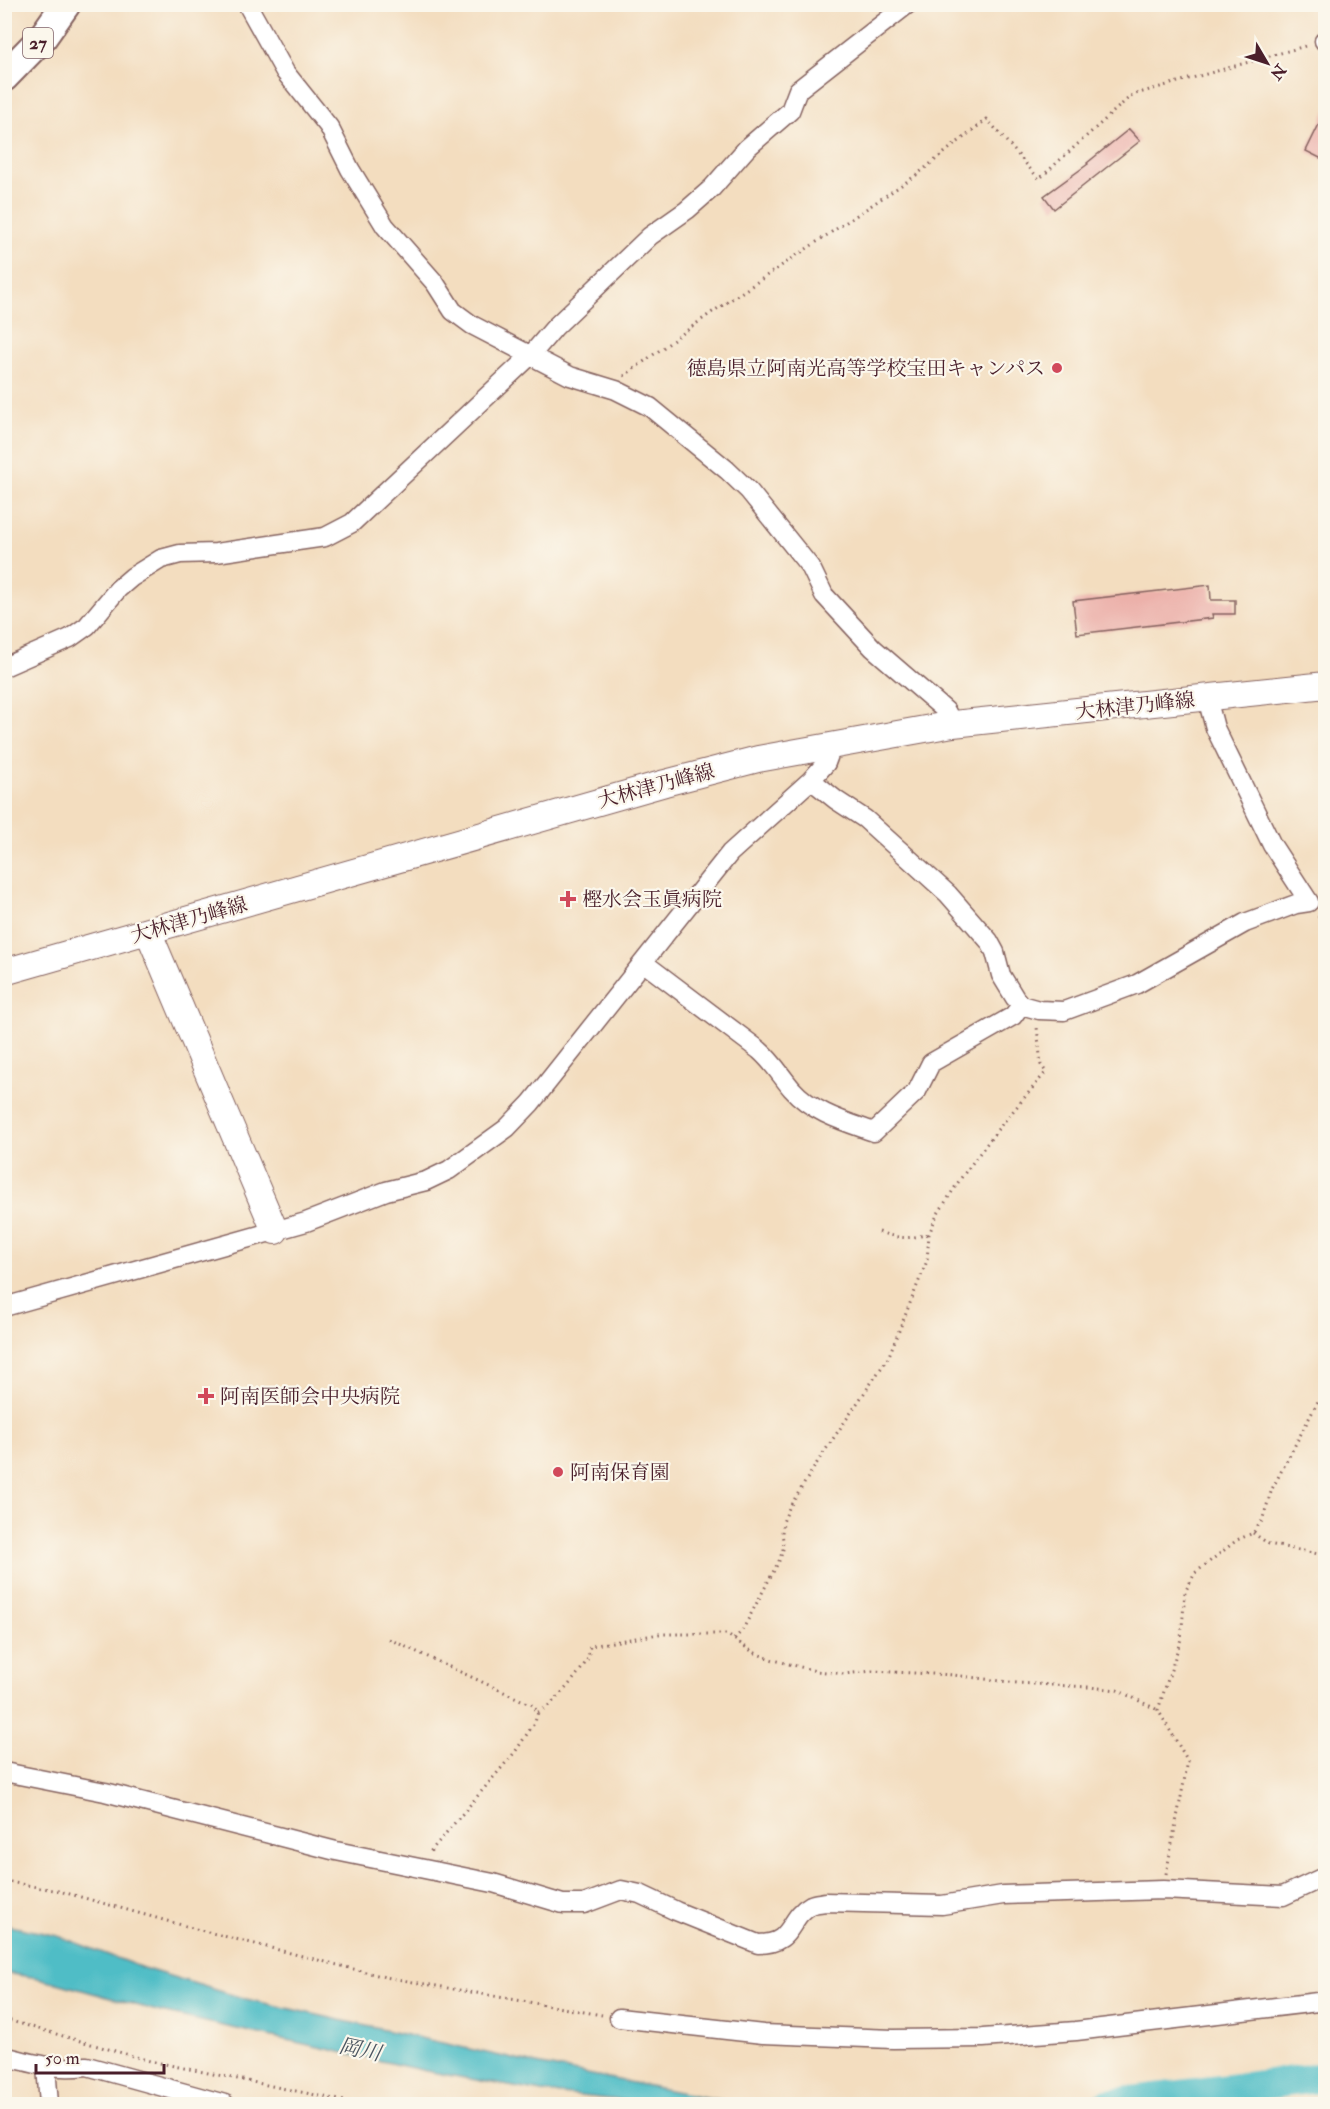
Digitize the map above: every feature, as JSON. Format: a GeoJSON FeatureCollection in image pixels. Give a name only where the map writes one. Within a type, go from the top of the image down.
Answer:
{"type":"FeatureCollection","features":[{"type":"Feature","properties":{"kind":"main road","name":"27"},"geometry":{"type":"LineString","coordinates":[[4,77],[42,38],[66,4]]}},
{"type":"Feature","properties":{"kind":"main road","name":"大林津乃峰線"},"geometry":{"type":"LineString","coordinates":[[4,972],[665,783],[758,759],[953,724],[1326,685]]}},
{"type":"Feature","properties":{"kind":"main road"},"geometry":{"type":"LineString","coordinates":[[148,931],[275,1231]]}},
{"type":"Feature","properties":{"kind":"street"},"geometry":{"type":"LineString","coordinates":[[247,4],[285,72],[329,128],[350,169],[385,226],[435,283],[453,311],[472,325],[570,376],[616,390],[650,407],[749,491],[811,568],[824,595],[873,648],[946,711],[953,724]]}},
{"type":"Feature","properties":{"kind":"street"},"geometry":{"type":"LineString","coordinates":[[4,667],[70,638],[87,626],[118,589],[161,558],[180,554],[216,553],[325,537],[352,523],[531,355],[555,327],[650,236],[687,210],[712,188],[747,148],[790,111],[798,90],[908,4]]}},
{"type":"Feature","properties":{"kind":"street"},"geometry":{"type":"LineString","coordinates":[[811,780],[865,819],[948,894],[989,941],[995,952],[1001,975],[1014,998],[1021,1005],[1039,1010],[1064,1011],[1137,984],[1245,923],[1296,904],[1309,902],[1272,844],[1215,728],[1208,698]]}},
{"type":"Feature","properties":{"kind":"street"},"geometry":{"type":"LineString","coordinates":[[4,1307],[306,1222],[386,1191],[426,1181],[449,1170],[507,1128],[531,1103],[730,853],[811,780],[826,763],[833,744]]}},
{"type":"Feature","properties":{"kind":"street"},"geometry":{"type":"LineString","coordinates":[[644,963],[770,1059],[794,1091],[811,1105],[825,1114],[874,1132],[917,1091],[931,1063],[1013,1016],[1021,1005]]}},
{"type":"Feature","properties":{"kind":"street"},"geometry":{"type":"LineString","coordinates":[[4,1772],[105,1792],[290,1840],[493,1883],[562,1904],[584,1904],[621,1890],[640,1894],[758,1944],[769,1944],[783,1938],[811,1905],[825,1902],[942,1905],[1003,1895],[1163,1890],[1283,1896],[1326,1876]]}},
{"type":"Feature","properties":{"kind":"street"},"geometry":{"type":"LineString","coordinates":[[619,2018],[763,2034],[893,2039],[983,2038],[1076,2031],[1326,2001]]}},
{"type":"Feature","properties":{"kind":"street"},"geometry":{"type":"LineString","coordinates":[[4,2056],[46,2067],[65,2069],[87,2066],[225,2104]]}},
{"type":"Feature","properties":{"kind":"street"},"geometry":{"type":"LineString","coordinates":[[46,2067],[49,2104]]}},
{"type":"Feature","properties":{"kind":"path"},"geometry":{"type":"LineString","coordinates":[[616,390],[623,377],[711,313],[915,176],[987,119],[1039,179],[1132,95],[1325,41]]}},
{"type":"Feature","properties":{"kind":"path"},"geometry":{"type":"LineString","coordinates":[[734,1639],[742,1631],[780,1559],[784,1546],[783,1522],[789,1508],[888,1358],[927,1261],[929,1234],[937,1215],[961,1178],[998,1129],[1046,1072],[1041,1065],[1038,1046],[1039,1010]]}},
{"type":"Feature","properties":{"kind":"path"},"geometry":{"type":"LineString","coordinates":[[879,1232],[897,1238],[912,1238],[929,1234]]}},
{"type":"Feature","properties":{"kind":"path"},"geometry":{"type":"LineString","coordinates":[[1158,1710],[1181,1639],[1185,1592],[1195,1573],[1237,1540],[1253,1533],[1262,1521],[1272,1489],[1326,1386]]}},
{"type":"Feature","properties":{"kind":"path"},"geometry":{"type":"LineString","coordinates":[[1253,1533],[1269,1545],[1326,1554]]}},
{"type":"Feature","properties":{"kind":"path"},"geometry":{"type":"LineString","coordinates":[[538,1712],[544,1710],[568,1685],[588,1659],[590,1647],[659,1634],[726,1634],[753,1652],[770,1659],[816,1671],[844,1674],[872,1671],[954,1675],[1017,1683],[1117,1690],[1158,1710],[1188,1761],[1163,1890]]}},
{"type":"Feature","properties":{"kind":"path"},"geometry":{"type":"LineString","coordinates":[[389,1639],[532,1705],[538,1712]]}},
{"type":"Feature","properties":{"kind":"path"},"geometry":{"type":"LineString","coordinates":[[422,1868],[426,1857],[515,1752],[535,1722],[538,1712]]}},
{"type":"Feature","properties":{"kind":"path"},"geometry":{"type":"LineString","coordinates":[[4,1881],[59,1891],[385,1977],[619,2018]]}},
{"type":"Feature","properties":{"kind":"path"},"geometry":{"type":"LineString","coordinates":[[4,2019],[150,2061],[359,2104]]}},
{"type":"Feature","properties":{"kind":"water"},"geometry":{"type":"Polygon","coordinates":[[[5,1925],[58,1936],[143,1968],[246,1999],[531,2063],[740,2104],[658,2104],[542,2092],[426,2071],[161,2012],[39,1978],[5,1973],[5,1925]]]}},
{"type":"Feature","properties":{"kind":"building"},"geometry":{"type":"Polygon","coordinates":[[[1326,110],[1326,161],[1306,151],[1326,110]]]}},
{"type":"Feature","properties":{"kind":"building"},"geometry":{"type":"Polygon","coordinates":[[[1129,129],[1140,141],[1054,209],[1044,196],[1088,164],[1129,129]]]}},
{"type":"Feature","properties":{"kind":"building"},"geometry":{"type":"Polygon","coordinates":[[[1210,585],[1211,600],[1235,600],[1235,614],[1212,614],[1213,618],[1077,634],[1073,601],[1210,585]]]}},
{"type":"Feature","properties":{"kind":"waterway","name":"岡川"},"geometry":{"type":"LineString","coordinates":[[1107,2104],[1326,2077]]}},
{"type":"Feature","properties":{"kind":"place","name":"徳島県立阿南光高等学校宝田キャンパス"},"geometry":{"type":"Point","coordinates":[1057,368]}},
{"type":"Feature","properties":{"kind":"place","name":"樫水会玉眞病院"},"geometry":{"type":"Point","coordinates":[568,899]}},
{"type":"Feature","properties":{"kind":"place","name":"阿南医師会中央病院"},"geometry":{"type":"Point","coordinates":[206,1396]}},
{"type":"Feature","properties":{"kind":"place","name":"阿南保育園"},"geometry":{"type":"Point","coordinates":[558,1472]}}]}
